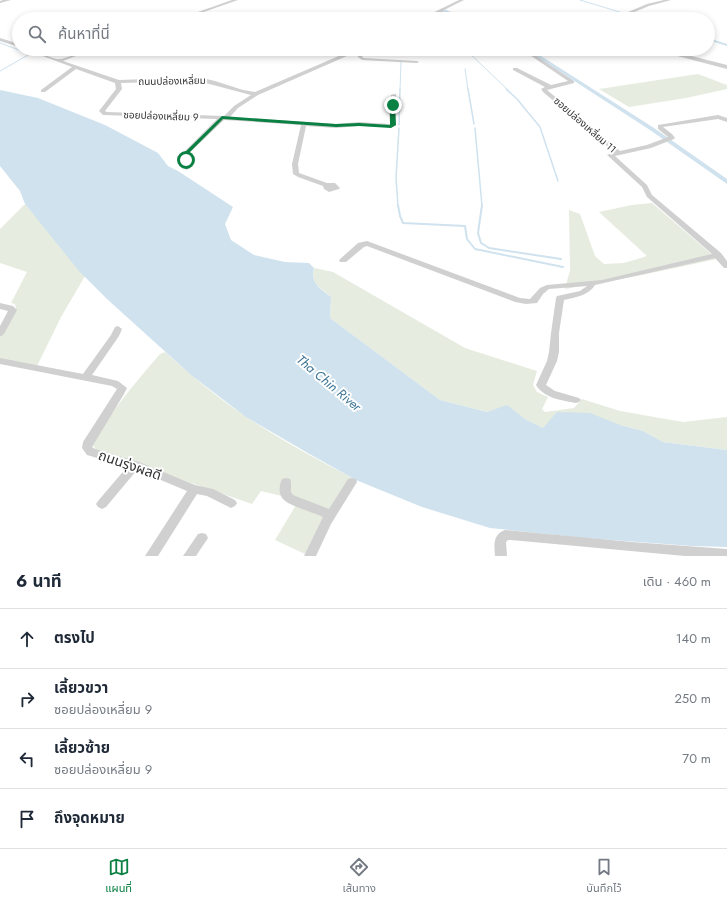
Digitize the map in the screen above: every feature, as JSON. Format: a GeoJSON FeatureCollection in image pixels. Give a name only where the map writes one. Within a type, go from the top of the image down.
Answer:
{"type":"FeatureCollection","features":[{"type":"Feature","properties":{"kind":"street"},"geometry":{"type":"LineString","coordinates":[[0,2],[9,0]]}},
{"type":"Feature","properties":{"kind":"street"},"geometry":{"type":"LineString","coordinates":[[201,12],[236,0]]}},
{"type":"Feature","properties":{"kind":"street"},"geometry":{"type":"LineString","coordinates":[[438,11],[462,0]]}},
{"type":"Feature","properties":{"kind":"street"},"geometry":{"type":"LineString","coordinates":[[630,12],[648,4],[668,0]]}},
{"type":"Feature","properties":{"kind":"street"},"geometry":{"type":"LineString","coordinates":[[0,39],[12,43]]}},
{"type":"Feature","properties":{"kind":"street","name":"ถนนปล่องเหลี่ยม"},"geometry":{"type":"LineString","coordinates":[[45,56],[118,82],[198,79],[209,80],[248,94],[256,94]]}},
{"type":"Feature","properties":{"kind":"street"},"geometry":{"type":"LineString","coordinates":[[58,61],[72,56]]}},
{"type":"Feature","properties":{"kind":"street"},"geometry":{"type":"LineString","coordinates":[[187,168],[187,161],[184,156],[236,107],[256,94],[342,56]]}},
{"type":"Feature","properties":{"kind":"street"},"geometry":{"type":"LineString","coordinates":[[360,56],[362,59],[417,62]]}},
{"type":"Feature","properties":{"kind":"street","name":"ซอยปล่องเหลี่ยม 11"},"geometry":{"type":"LineString","coordinates":[[533,56],[572,82],[544,89],[545,91],[619,153]]}},
{"type":"Feature","properties":{"kind":"street"},"geometry":{"type":"LineString","coordinates":[[686,56],[727,67]]}},
{"type":"Feature","properties":{"kind":"street"},"geometry":{"type":"LineString","coordinates":[[43,91],[75,67]]}},
{"type":"Feature","properties":{"kind":"street"},"geometry":{"type":"LineString","coordinates":[[515,69],[550,87]]}},
{"type":"Feature","properties":{"kind":"street","name":"ซอยปล่องเหลี่ยม 9"},"geometry":{"type":"LineString","coordinates":[[118,82],[119,90],[102,111],[105,114],[224,118],[336,126],[359,124],[392,126],[394,95]]}},
{"type":"Feature","properties":{"kind":"street"},"geometry":{"type":"LineString","coordinates":[[619,153],[649,147],[672,138],[660,128],[660,126],[718,118],[727,120]]}},
{"type":"Feature","properties":{"kind":"street"},"geometry":{"type":"LineString","coordinates":[[304,123],[294,164],[296,172],[300,176],[327,185]]}},
{"type":"Feature","properties":{"kind":"street","name":"ซอยปล่องเหลี่ยม 11"},"geometry":{"type":"LineString","coordinates":[[619,153],[610,156],[645,186],[649,196],[718,255],[727,266]]}},
{"type":"Feature","properties":{"kind":"street"},"geometry":{"type":"LineString","coordinates":[[343,260],[361,245],[367,243],[525,302],[535,301],[543,289],[547,287],[592,284],[718,255]]}},
{"type":"Feature","properties":{"kind":"street"},"geometry":{"type":"LineString","coordinates":[[576,400],[551,393],[541,385],[552,361],[554,352],[560,298],[585,292],[592,284]]}},
{"type":"Feature","properties":{"kind":"street"},"geometry":{"type":"LineString","coordinates":[[0,306],[13,310],[0,334]]}},
{"type":"Feature","properties":{"kind":"street"},"geometry":{"type":"LineString","coordinates":[[86,377],[115,336],[118,329]]}},
{"type":"Feature","properties":{"kind":"street","name":"ถนนรุ่งผลดี"},"geometry":{"type":"LineString","coordinates":[[0,361],[117,384],[122,390],[87,445],[87,448],[92,452],[135,465],[194,489],[209,492],[231,503]]}},
{"type":"Feature","properties":{"kind":"street"},"geometry":{"type":"LineString","coordinates":[[102,504],[135,465]]}},
{"type":"Feature","properties":{"kind":"street"},"geometry":{"type":"LineString","coordinates":[[286,482],[285,493],[290,498],[331,515]]}},
{"type":"Feature","properties":{"kind":"street"},"geometry":{"type":"LineString","coordinates":[[310,556],[331,515],[352,482]]}},
{"type":"Feature","properties":{"kind":"street"},"geometry":{"type":"LineString","coordinates":[[151,556],[194,489]]}},
{"type":"Feature","properties":{"kind":"street"},"geometry":{"type":"LineString","coordinates":[[501,556],[500,541],[505,536],[511,535],[632,547],[727,554]]}},
{"type":"Feature","properties":{"kind":"street"},"geometry":{"type":"LineString","coordinates":[[189,556],[202,538]]}},
{"type":"Feature","properties":{"kind":"shaded area"},"geometry":{"type":"Polygon","coordinates":[[[698,74],[727,85],[727,89],[686,98],[629,107],[599,89],[698,74]]]}},
{"type":"Feature","properties":{"kind":"shaded area"},"geometry":{"type":"Polygon","coordinates":[[[652,203],[717,259],[565,289],[570,270],[569,210],[580,214],[595,256],[604,264],[624,263],[647,256],[599,212],[632,205],[652,203]]]}},
{"type":"Feature","properties":{"kind":"shaded area"},"geometry":{"type":"Polygon","coordinates":[[[25,204],[85,276],[61,317],[37,366],[0,360],[0,338],[16,309],[15,304],[11,303],[27,272],[0,263],[0,229],[25,204]]]}},
{"type":"Feature","properties":{"kind":"shaded area"},"geometry":{"type":"Polygon","coordinates":[[[314,268],[333,272],[465,348],[537,371],[533,385],[537,392],[548,397],[542,409],[545,412],[574,408],[582,399],[620,411],[683,422],[727,417],[727,450],[663,442],[643,431],[620,425],[543,428],[525,419],[507,406],[487,412],[440,400],[330,318],[331,297],[315,281],[313,277],[314,268]]]}},
{"type":"Feature","properties":{"kind":"shaded area"},"geometry":{"type":"Polygon","coordinates":[[[165,352],[204,386],[258,425],[356,480],[305,554],[275,540],[299,500],[261,491],[252,504],[96,450],[92,444],[107,420],[160,354],[165,352]]]}},
{"type":"Feature","properties":{"kind":"water","name":"Tha Chin River"},"geometry":{"type":"Polygon","coordinates":[[[0,90],[38,98],[105,125],[158,153],[168,166],[233,207],[225,224],[231,240],[254,255],[285,262],[309,263],[314,268],[313,278],[317,285],[331,297],[330,318],[440,400],[487,412],[507,405],[525,419],[543,428],[557,412],[590,413],[620,425],[643,431],[663,442],[727,450],[727,547],[692,546],[585,538],[490,528],[422,507],[356,480],[246,417],[191,375],[107,299],[79,271],[25,204],[20,191],[0,166],[0,90]]]}},
{"type":"Feature","properties":{"kind":"waterway"},"geometry":{"type":"LineString","coordinates":[[580,0],[620,12]]}},
{"type":"Feature","properties":{"kind":"waterway"},"geometry":{"type":"LineString","coordinates":[[443,10],[448,12]]}},
{"type":"Feature","properties":{"kind":"waterway"},"geometry":{"type":"LineString","coordinates":[[715,41],[727,45]]}},
{"type":"Feature","properties":{"kind":"waterway"},"geometry":{"type":"LineString","coordinates":[[0,43],[12,47]]}},
{"type":"Feature","properties":{"kind":"waterway"},"geometry":{"type":"LineString","coordinates":[[0,71],[26,56]]}},
{"type":"Feature","properties":{"kind":"waterway"},"geometry":{"type":"LineString","coordinates":[[472,56],[508,90]]}},
{"type":"Feature","properties":{"kind":"waterway"},"geometry":{"type":"LineString","coordinates":[[538,56],[652,129],[727,182]]}},
{"type":"Feature","properties":{"kind":"waterway"},"geometry":{"type":"LineString","coordinates":[[400,90],[401,62]]}},
{"type":"Feature","properties":{"kind":"waterway"},"geometry":{"type":"LineString","coordinates":[[465,69],[468,90]]}},
{"type":"Feature","properties":{"kind":"waterway"},"geometry":{"type":"LineString","coordinates":[[399,125],[400,89]]}},
{"type":"Feature","properties":{"kind":"waterway"},"geometry":{"type":"LineString","coordinates":[[468,89],[474,124]]}},
{"type":"Feature","properties":{"kind":"waterway"},"geometry":{"type":"LineString","coordinates":[[506,89],[517,99],[540,127],[558,181]]}},
{"type":"Feature","properties":{"kind":"waterway"},"geometry":{"type":"LineString","coordinates":[[398,206],[396,178],[399,128]]}},
{"type":"Feature","properties":{"kind":"waterway"},"geometry":{"type":"LineString","coordinates":[[475,128],[482,205]]}},
{"type":"Feature","properties":{"kind":"waterway"},"geometry":{"type":"LineString","coordinates":[[398,205],[403,223],[465,226],[467,239],[475,249],[563,267]]}},
{"type":"Feature","properties":{"kind":"waterway"},"geometry":{"type":"LineString","coordinates":[[482,205],[478,233],[481,243],[489,248],[561,259]]}},
{"type":"Feature","properties":{"kind":"route"},"geometry":{"type":"LineString","coordinates":[[186,160],[183,157],[222,118],[336,126],[352,124],[393,126],[393,105]]}}]}
